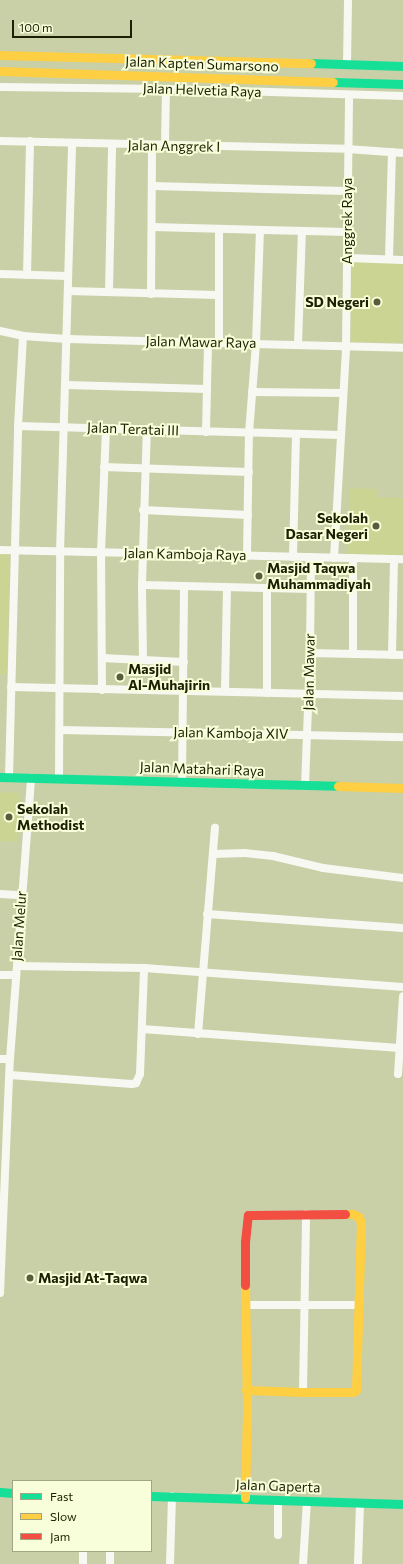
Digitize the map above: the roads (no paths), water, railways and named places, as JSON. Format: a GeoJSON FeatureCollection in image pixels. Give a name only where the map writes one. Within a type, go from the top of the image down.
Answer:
{"type":"FeatureCollection","features":[{"type":"Feature","properties":{"kind":"main road","name":"Jalan Kapten Sumarsono"},"geometry":{"type":"LineString","coordinates":[[0,55],[403,66]]}},
{"type":"Feature","properties":{"kind":"main road","name":"Jalan Kapten Sumarsono"},"geometry":{"type":"LineString","coordinates":[[0,71],[403,84]]}},
{"type":"Feature","properties":{"kind":"main road","name":"Jalan Matahari Raya"},"geometry":{"type":"LineString","coordinates":[[4,777],[403,788]]}},
{"type":"Feature","properties":{"kind":"main road"},"geometry":{"type":"LineString","coordinates":[[245,1498],[246,1242],[248,1215],[353,1214],[361,1219],[356,1390],[353,1392],[303,1392],[246,1390]]}},
{"type":"Feature","properties":{"kind":"main road"},"geometry":{"type":"LineString","coordinates":[[0,1492],[12,1493]]}},
{"type":"Feature","properties":{"kind":"main road","name":"Jalan Gaperta"},"geometry":{"type":"LineString","coordinates":[[152,1496],[403,1504]]}},
{"type":"Feature","properties":{"kind":"street"},"geometry":{"type":"LineString","coordinates":[[347,64],[348,0]]}},
{"type":"Feature","properties":{"kind":"street","name":"Jalan Helvetia Raya"},"geometry":{"type":"LineString","coordinates":[[0,87],[166,89],[403,96]]}},
{"type":"Feature","properties":{"kind":"street"},"geometry":{"type":"LineString","coordinates":[[165,145],[166,89]]}},
{"type":"Feature","properties":{"kind":"street","name":"Anggrek Raya"},"geometry":{"type":"LineString","coordinates":[[334,558],[346,347],[348,258],[347,149],[349,95]]}},
{"type":"Feature","properties":{"kind":"street","name":"Jalan Anggrek I"},"geometry":{"type":"LineString","coordinates":[[0,141],[347,149],[403,153]]}},
{"type":"Feature","properties":{"kind":"street"},"geometry":{"type":"LineString","coordinates":[[28,275],[30,141]]}},
{"type":"Feature","properties":{"kind":"street"},"geometry":{"type":"LineString","coordinates":[[59,779],[60,552],[72,143]]}},
{"type":"Feature","properties":{"kind":"street"},"geometry":{"type":"LineString","coordinates":[[109,292],[112,144]]}},
{"type":"Feature","properties":{"kind":"street"},"geometry":{"type":"LineString","coordinates":[[151,294],[152,145]]}},
{"type":"Feature","properties":{"kind":"street"},"geometry":{"type":"LineString","coordinates":[[389,259],[392,152]]}},
{"type":"Feature","properties":{"kind":"street"},"geometry":{"type":"LineString","coordinates":[[152,186],[347,191]]}},
{"type":"Feature","properties":{"kind":"street"},"geometry":{"type":"LineString","coordinates":[[152,227],[347,232]]}},
{"type":"Feature","properties":{"kind":"street"},"geometry":{"type":"LineString","coordinates":[[219,229],[219,343]]}},
{"type":"Feature","properties":{"kind":"street"},"geometry":{"type":"LineString","coordinates":[[247,556],[249,433],[256,344],[260,230]]}},
{"type":"Feature","properties":{"kind":"street"},"geometry":{"type":"LineString","coordinates":[[298,344],[302,231]]}},
{"type":"Feature","properties":{"kind":"street"},"geometry":{"type":"LineString","coordinates":[[348,258],[403,260]]}},
{"type":"Feature","properties":{"kind":"street"},"geometry":{"type":"LineString","coordinates":[[0,274],[68,276]]}},
{"type":"Feature","properties":{"kind":"street"},"geometry":{"type":"LineString","coordinates":[[68,291],[218,295]]}},
{"type":"Feature","properties":{"kind":"street","name":"Jalan Mawar Raya"},"geometry":{"type":"LineString","coordinates":[[0,331],[23,336],[67,339],[403,348]]}},
{"type":"Feature","properties":{"kind":"street"},"geometry":{"type":"LineString","coordinates":[[4,777],[11,687],[18,426],[23,336]]}},
{"type":"Feature","properties":{"kind":"street"},"geometry":{"type":"LineString","coordinates":[[206,432],[208,343]]}},
{"type":"Feature","properties":{"kind":"street"},"geometry":{"type":"LineString","coordinates":[[66,385],[207,389]]}},
{"type":"Feature","properties":{"kind":"street"},"geometry":{"type":"LineString","coordinates":[[252,392],[343,393]]}},
{"type":"Feature","properties":{"kind":"street","name":"Jalan Teratai III"},"geometry":{"type":"LineString","coordinates":[[18,426],[340,436]]}},
{"type":"Feature","properties":{"kind":"street"},"geometry":{"type":"LineString","coordinates":[[102,690],[101,553],[106,428]]}},
{"type":"Feature","properties":{"kind":"street"},"geometry":{"type":"LineString","coordinates":[[143,660],[143,510],[147,429]]}},
{"type":"Feature","properties":{"kind":"street"},"geometry":{"type":"LineString","coordinates":[[293,557],[296,434]]}},
{"type":"Feature","properties":{"kind":"street"},"geometry":{"type":"LineString","coordinates":[[104,467],[249,472]]}},
{"type":"Feature","properties":{"kind":"street"},"geometry":{"type":"LineString","coordinates":[[143,510],[248,514]]}},
{"type":"Feature","properties":{"kind":"street","name":"Jalan Kamboja Raya"},"geometry":{"type":"LineString","coordinates":[[0,550],[403,559]]}},
{"type":"Feature","properties":{"kind":"street","name":"Jalan Mawar"},"geometry":{"type":"LineString","coordinates":[[305,786],[310,653],[310,558]]}},
{"type":"Feature","properties":{"kind":"street"},"geometry":{"type":"LineString","coordinates":[[353,558],[353,654]]}},
{"type":"Feature","properties":{"kind":"street"},"geometry":{"type":"LineString","coordinates":[[392,655],[394,559]]}},
{"type":"Feature","properties":{"kind":"street"},"geometry":{"type":"LineString","coordinates":[[142,585],[267,590],[310,589]]}},
{"type":"Feature","properties":{"kind":"street"},"geometry":{"type":"LineString","coordinates":[[182,782],[181,732],[184,662],[184,586]]}},
{"type":"Feature","properties":{"kind":"street"},"geometry":{"type":"LineString","coordinates":[[225,691],[227,588]]}},
{"type":"Feature","properties":{"kind":"street"},"geometry":{"type":"LineString","coordinates":[[267,590],[267,692]]}},
{"type":"Feature","properties":{"kind":"street"},"geometry":{"type":"LineString","coordinates":[[310,653],[403,655]]}},
{"type":"Feature","properties":{"kind":"street"},"geometry":{"type":"LineString","coordinates":[[102,658],[184,662]]}},
{"type":"Feature","properties":{"kind":"street"},"geometry":{"type":"LineString","coordinates":[[11,687],[403,696]]}},
{"type":"Feature","properties":{"kind":"street","name":"Jalan Kamboja XIV"},"geometry":{"type":"LineString","coordinates":[[60,730],[403,737]]}},
{"type":"Feature","properties":{"kind":"street","name":"Jalan Melur"},"geometry":{"type":"LineString","coordinates":[[0,1293],[10,1059],[30,778]]}},
{"type":"Feature","properties":{"kind":"street"},"geometry":{"type":"LineString","coordinates":[[198,1034],[215,828]]}},
{"type":"Feature","properties":{"kind":"street"},"geometry":{"type":"LineString","coordinates":[[214,854],[245,853],[273,856],[323,868],[403,878]]}},
{"type":"Feature","properties":{"kind":"street"},"geometry":{"type":"LineString","coordinates":[[0,894],[22,895]]}},
{"type":"Feature","properties":{"kind":"street"},"geometry":{"type":"LineString","coordinates":[[207,914],[403,928]]}},
{"type":"Feature","properties":{"kind":"street"},"geometry":{"type":"LineString","coordinates":[[16,966],[144,968],[403,987]]}},
{"type":"Feature","properties":{"kind":"street"},"geometry":{"type":"LineString","coordinates":[[10,1075],[132,1084],[136,1083],[140,1074],[144,968]]}},
{"type":"Feature","properties":{"kind":"street"},"geometry":{"type":"LineString","coordinates":[[0,975],[16,975]]}},
{"type":"Feature","properties":{"kind":"street"},"geometry":{"type":"LineString","coordinates":[[398,1074],[403,996]]}},
{"type":"Feature","properties":{"kind":"street"},"geometry":{"type":"LineString","coordinates":[[142,1029],[399,1048]]}},
{"type":"Feature","properties":{"kind":"street"},"geometry":{"type":"LineString","coordinates":[[0,1059],[10,1059]]}},
{"type":"Feature","properties":{"kind":"street"},"geometry":{"type":"LineString","coordinates":[[303,1392],[306,1214]]}},
{"type":"Feature","properties":{"kind":"street"},"geometry":{"type":"LineString","coordinates":[[246,1305],[359,1305]]}},
{"type":"Feature","properties":{"kind":"street"},"geometry":{"type":"LineString","coordinates":[[170,1564],[172,1496]]}},
{"type":"Feature","properties":{"kind":"street"},"geometry":{"type":"LineString","coordinates":[[278,1500],[278,1535]]}},
{"type":"Feature","properties":{"kind":"street"},"geometry":{"type":"LineString","coordinates":[[303,1564],[307,1501]]}},
{"type":"Feature","properties":{"kind":"street"},"geometry":{"type":"LineString","coordinates":[[358,1564],[360,1503]]}},
{"type":"Feature","properties":{"kind":"street"},"geometry":{"type":"LineString","coordinates":[[83,1552],[83,1564]]}},
{"type":"Feature","properties":{"kind":"street"},"geometry":{"type":"LineString","coordinates":[[110,1552],[110,1564]]}},
{"type":"Feature","properties":{"kind":"place","name":"SD Negeri"},"geometry":{"type":"Point","coordinates":[377,302]}},
{"type":"Feature","properties":{"kind":"place","name":"Sekolah Dasar Negeri"},"geometry":{"type":"Point","coordinates":[376,526]}},
{"type":"Feature","properties":{"kind":"place","name":"Masjid Taqwa Muhammadiyah"},"geometry":{"type":"Point","coordinates":[259,576]}},
{"type":"Feature","properties":{"kind":"place","name":"Masjid Al-Muhajirin"},"geometry":{"type":"Point","coordinates":[120,677]}},
{"type":"Feature","properties":{"kind":"place","name":"Sekolah Methodist"},"geometry":{"type":"Point","coordinates":[9,817]}},
{"type":"Feature","properties":{"kind":"place","name":"Masjid At-Taqwa"},"geometry":{"type":"Point","coordinates":[30,1278]}}]}
